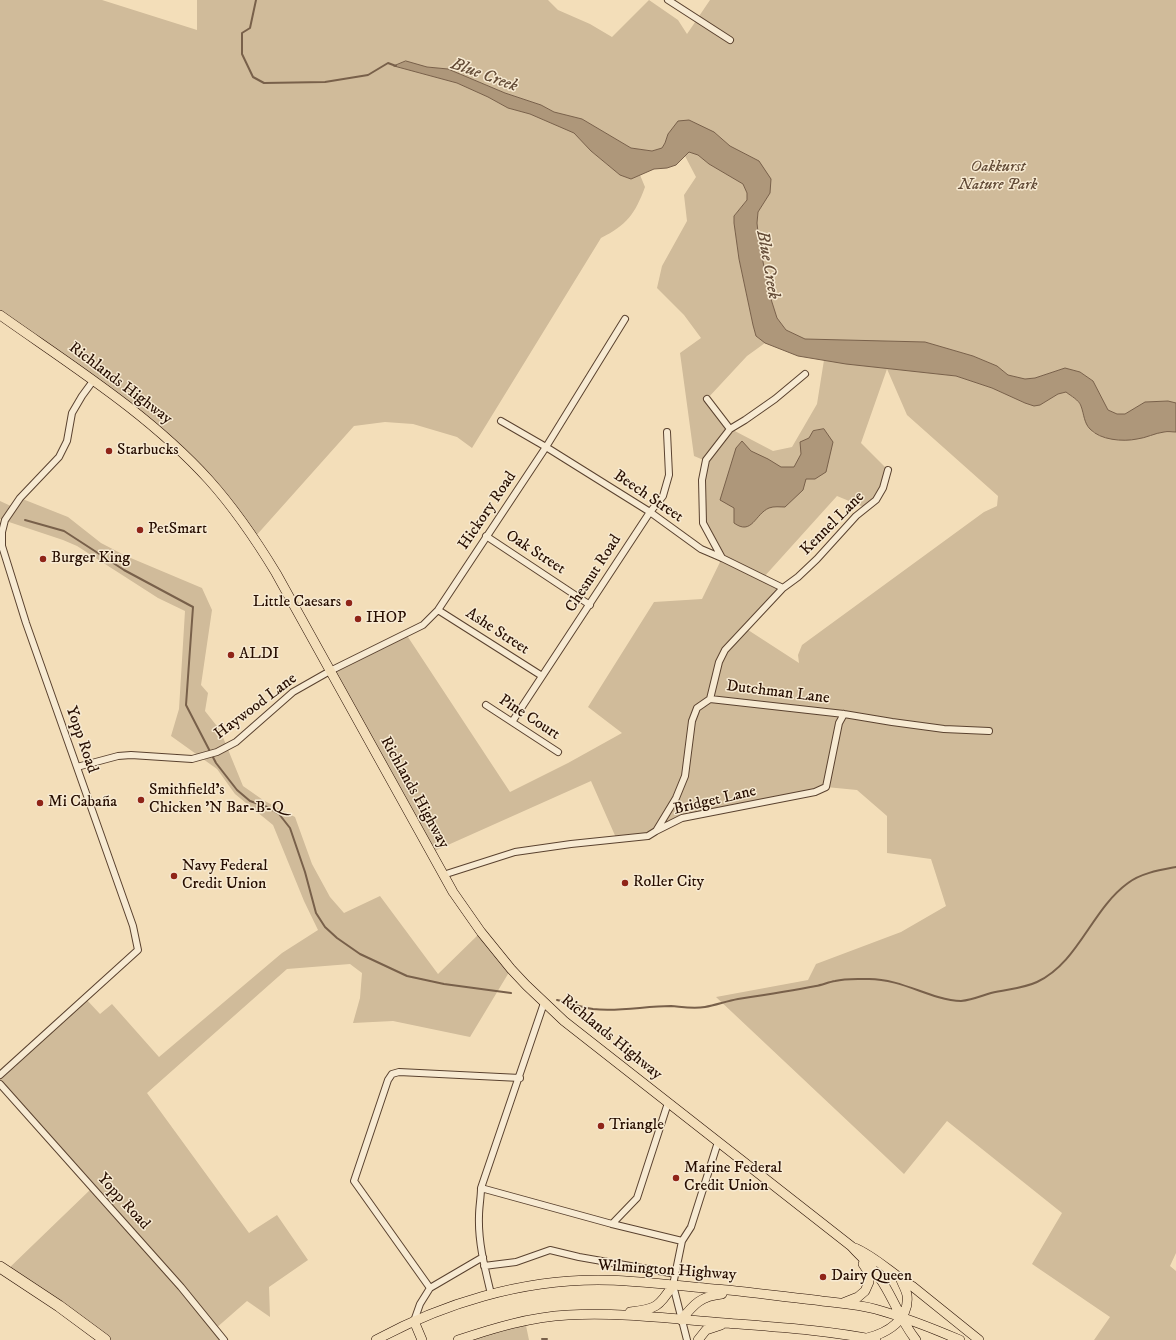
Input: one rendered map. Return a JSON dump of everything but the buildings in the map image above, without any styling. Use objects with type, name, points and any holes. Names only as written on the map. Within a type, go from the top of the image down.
[{"type":"highway","points":[[0,1266],[59,1306],[105,1340]]},
{"type":"main road","name":"Richlands Highway","points":[[0,315],[144,418],[208,479],[227,502],[245,525],[276,573],[443,875],[466,912],[521,980],[544,1003],[586,1040],[850,1246],[883,1282],[902,1317],[906,1328],[916,1340]]},
{"type":"main road","name":"Richlands Highway","points":[[850,1246],[866,1253],[901,1280],[912,1286],[979,1340]]},
{"type":"main road","points":[[841,1304],[858,1297],[865,1291],[869,1282],[869,1273],[850,1246]]},
{"type":"main road","name":"Wilmington Highway","points":[[376,1340],[414,1321],[444,1309],[491,1294],[528,1286],[598,1280],[636,1281],[673,1286],[744,1292],[874,1309],[902,1317],[960,1340]]},
{"type":"main road","points":[[866,1338],[880,1335],[892,1328],[902,1317],[907,1307],[907,1294],[901,1280]]},
{"type":"main road","points":[[609,1315],[647,1310],[662,1303],[673,1286]]},
{"type":"main road","points":[[681,1320],[699,1300],[710,1295],[744,1292]]},
{"type":"main road","points":[[458,1340],[507,1325],[567,1315],[609,1315],[724,1323],[784,1328],[876,1340]]},
{"type":"main road","points":[[414,1321],[422,1340]]},
{"type":"main road","points":[[698,1340],[706,1330],[724,1323]]},
{"type":"street","points":[[668,0],[730,40]]},
{"type":"street","name":"Hickory Road","points":[[330,671],[424,625],[438,610],[546,447],[625,319]]},
{"type":"street","points":[[722,558],[703,523],[702,480],[706,460],[730,428],[746,420],[775,399],[805,374]]},
{"type":"street","name":"Yopp Road","points":[[0,1075],[138,950],[133,926],[7,565],[2,546],[2,532],[5,520],[20,498],[59,457],[67,441],[72,413],[93,381]]},
{"type":"street","points":[[707,399],[730,428]]},
{"type":"street","name":"Beech Street","points":[[501,421],[546,447],[650,512],[701,549],[782,588]]},
{"type":"street","name":"Chesnut Road","points":[[512,722],[650,512],[663,496],[669,475],[667,432]]},
{"type":"street","name":"Kennel Lane","points":[[710,699],[719,662],[724,650],[782,588],[798,577],[817,559],[856,516],[876,500],[883,488],[888,470]]},
{"type":"street","name":"Oak Street","points":[[486,536],[590,605]]},
{"type":"street","name":"Ashe Street","points":[[438,610],[542,676]]},
{"type":"street","name":"Haywood Lane","points":[[77,767],[118,756],[131,755],[192,759],[216,752],[236,742],[293,692],[330,671]]},
{"type":"street","name":"Dutchman Lane","points":[[656,831],[676,798],[685,776],[692,721],[697,708],[710,699],[844,714],[944,729],[989,730]]},
{"type":"street","name":"Pine Court","points":[[486,705],[558,752]]},
{"type":"street","name":"Bridget Lane","points":[[443,875],[515,852],[571,844],[648,836],[682,818],[815,792],[826,787],[839,723],[844,714]]},
{"type":"street","points":[[491,1294],[484,1266],[479,1216],[481,1188],[520,1078],[544,1003]]},
{"type":"street","points":[[430,1288],[354,1182],[388,1080],[392,1074],[399,1072],[520,1078]]},
{"type":"street","name":"Yopp Road","points":[[0,1084],[181,1287],[224,1340]]},
{"type":"street","points":[[612,1224],[638,1198],[668,1103]]},
{"type":"street","points":[[687,1340],[673,1286],[682,1241],[691,1227],[718,1142]]},
{"type":"street","points":[[481,1188],[612,1224],[682,1241]]},
{"type":"street","points":[[484,1266],[516,1262],[550,1250],[579,1257],[676,1274]]},
{"type":"street","points":[[414,1321],[420,1304],[430,1288],[483,1257]]},
{"type":"green space","name":"Oakkurst Nature Park","points":[[0,0],[102,0],[197,30],[197,0],[548,0],[558,10],[590,24],[612,37],[649,0],[678,20],[687,34],[710,0],[1176,0],[1176,403],[1168,401],[1145,402],[1125,414],[1117,414],[1108,410],[1093,381],[1080,372],[1065,368],[1035,378],[1025,379],[1008,375],[997,366],[973,356],[925,342],[805,339],[786,330],[777,318],[770,296],[759,242],[757,223],[758,212],[770,192],[759,161],[730,146],[714,132],[668,134],[662,148],[652,151],[631,148],[582,119],[554,112],[541,105],[505,93],[448,69],[395,66],[457,83],[508,108],[530,114],[575,133],[591,151],[620,175],[631,179],[640,175],[645,187],[638,205],[629,218],[601,238],[472,448],[457,437],[413,424],[385,422],[354,426],[254,538],[245,525],[164,436],[0,315]]},
{"type":"green space","points":[[689,152],[698,155],[709,164],[743,184],[747,193],[747,200],[734,216],[734,223],[739,259],[753,325],[756,336],[765,343],[747,356],[707,399],[731,429],[773,451],[792,447],[817,404],[824,360],[956,376],[992,388],[1025,403],[1040,405],[1058,394],[1066,392],[1076,399],[1081,406],[1083,414],[1093,433],[1103,437],[1118,440],[1136,439],[1164,431],[1176,432],[1176,1253],[1170,1266],[1176,1271],[1176,1340],[1094,1340],[1110,1317],[1032,1264],[1062,1213],[947,1121],[904,1174],[716,997],[808,980],[816,964],[901,932],[946,906],[931,859],[887,853],[887,816],[857,790],[826,787],[682,818],[648,836],[617,840],[591,781],[430,853],[330,671],[406,634],[510,792],[568,763],[622,733],[588,707],[654,602],[702,599],[722,558],[703,523],[706,461],[694,456],[680,353],[701,338],[684,315],[657,288],[662,266],[687,221],[684,195],[696,177],[685,156]],"holes":[[[887,369],[907,415],[998,496],[997,506],[984,512],[802,645],[798,655],[799,663],[745,628],[783,588],[763,578],[837,496],[866,508],[883,488],[888,470],[861,443]]]},
{"type":"green space","points":[[20,498],[68,517],[101,543],[126,556],[202,588],[212,610],[201,685],[208,693],[205,711],[220,730],[243,786],[263,800],[295,817],[312,864],[330,897],[344,913],[380,896],[438,974],[481,932],[511,969],[470,1037],[393,1021],[353,1023],[360,998],[362,973],[350,964],[287,969],[147,1093],[249,1233],[277,1215],[308,1260],[269,1287],[270,1317],[247,1301],[215,1329],[224,1340],[105,1340],[6,1271],[92,1188],[0,1084],[0,1075],[85,998],[100,1014],[112,1004],[159,1057],[282,953],[318,930],[304,901],[273,825],[235,794],[217,769],[171,736],[179,709],[185,611],[158,598],[77,546],[0,519],[0,501],[13,507]]},
{"type":"green space","points":[[525,1321],[529,1340],[458,1340]]},
{"type":"shaded area","points":[[406,61],[427,67],[448,69],[505,93],[541,105],[554,112],[582,119],[631,148],[652,151],[662,148],[668,134],[678,121],[689,120],[714,132],[730,146],[759,161],[771,179],[770,193],[758,212],[757,223],[759,242],[770,296],[777,318],[786,330],[805,339],[925,342],[973,356],[997,366],[1008,375],[1025,379],[1035,378],[1065,368],[1080,372],[1093,381],[1108,410],[1117,414],[1125,414],[1145,402],[1168,401],[1176,403],[1176,432],[1161,433],[1131,440],[1106,438],[1094,433],[1088,427],[1080,404],[1066,392],[1058,394],[1040,405],[1034,406],[992,388],[956,376],[846,364],[798,356],[765,343],[756,336],[753,325],[739,259],[734,223],[734,216],[747,200],[747,193],[743,184],[709,164],[698,155],[689,152],[676,165],[667,168],[654,169],[631,179],[620,175],[591,151],[574,133],[530,114],[508,108],[457,83],[394,66]]},
{"type":"shaded area","points":[[824,429],[833,442],[826,472],[815,479],[806,479],[803,490],[785,507],[769,508],[749,526],[740,526],[734,523],[734,508],[720,500],[736,448],[742,441],[751,451],[781,467],[794,467],[801,454],[800,442],[809,438],[813,431]]},
{"type":"waterway","name":"Blue Creek","points":[[256,0],[250,28],[242,33],[242,54],[253,77],[264,83],[325,82],[368,75],[388,63],[396,66]]},
{"type":"waterway","points":[[25,520],[64,531],[124,570],[193,607],[186,705],[216,763],[237,790],[250,801],[267,807],[279,814],[290,828],[305,872],[316,913],[325,927],[337,938],[360,954],[407,976],[444,984],[511,993]]},
{"type":"waterway","points":[[557,1000],[588,1008],[603,1010],[671,1006],[701,1008],[738,999],[848,979],[878,979],[904,985],[952,1000],[969,1000],[991,993],[1020,988],[1037,982],[1064,962],[1104,907],[1115,894],[1128,883],[1145,874],[1176,867]]},
{"type":"waterway","points":[[542,1339],[547,1339]]},
{"type":"place","name":"Starbucks","points":[[109,451]]},
{"type":"place","name":"PetSmart","points":[[140,530]]},
{"type":"place","name":"Burger King","points":[[43,559]]},
{"type":"place","name":"Little Caesars","points":[[349,603]]},
{"type":"place","name":"IHOP","points":[[358,619]]},
{"type":"place","name":"ALDI","points":[[231,655]]},
{"type":"place","name":"Smithfield's Chicken 'N Bar-B-Q","points":[[141,800]]},
{"type":"place","name":"Mi Cabaña","points":[[40,803]]},
{"type":"place","name":"Navy Federal Credit Union","points":[[174,876]]},
{"type":"place","name":"Roller City","points":[[625,883]]},
{"type":"place","name":"Triangle","points":[[601,1126]]},
{"type":"place","name":"Marine Federal Credit Union","points":[[676,1178]]},
{"type":"place","name":"Dairy Queen","points":[[823,1277]]}]
